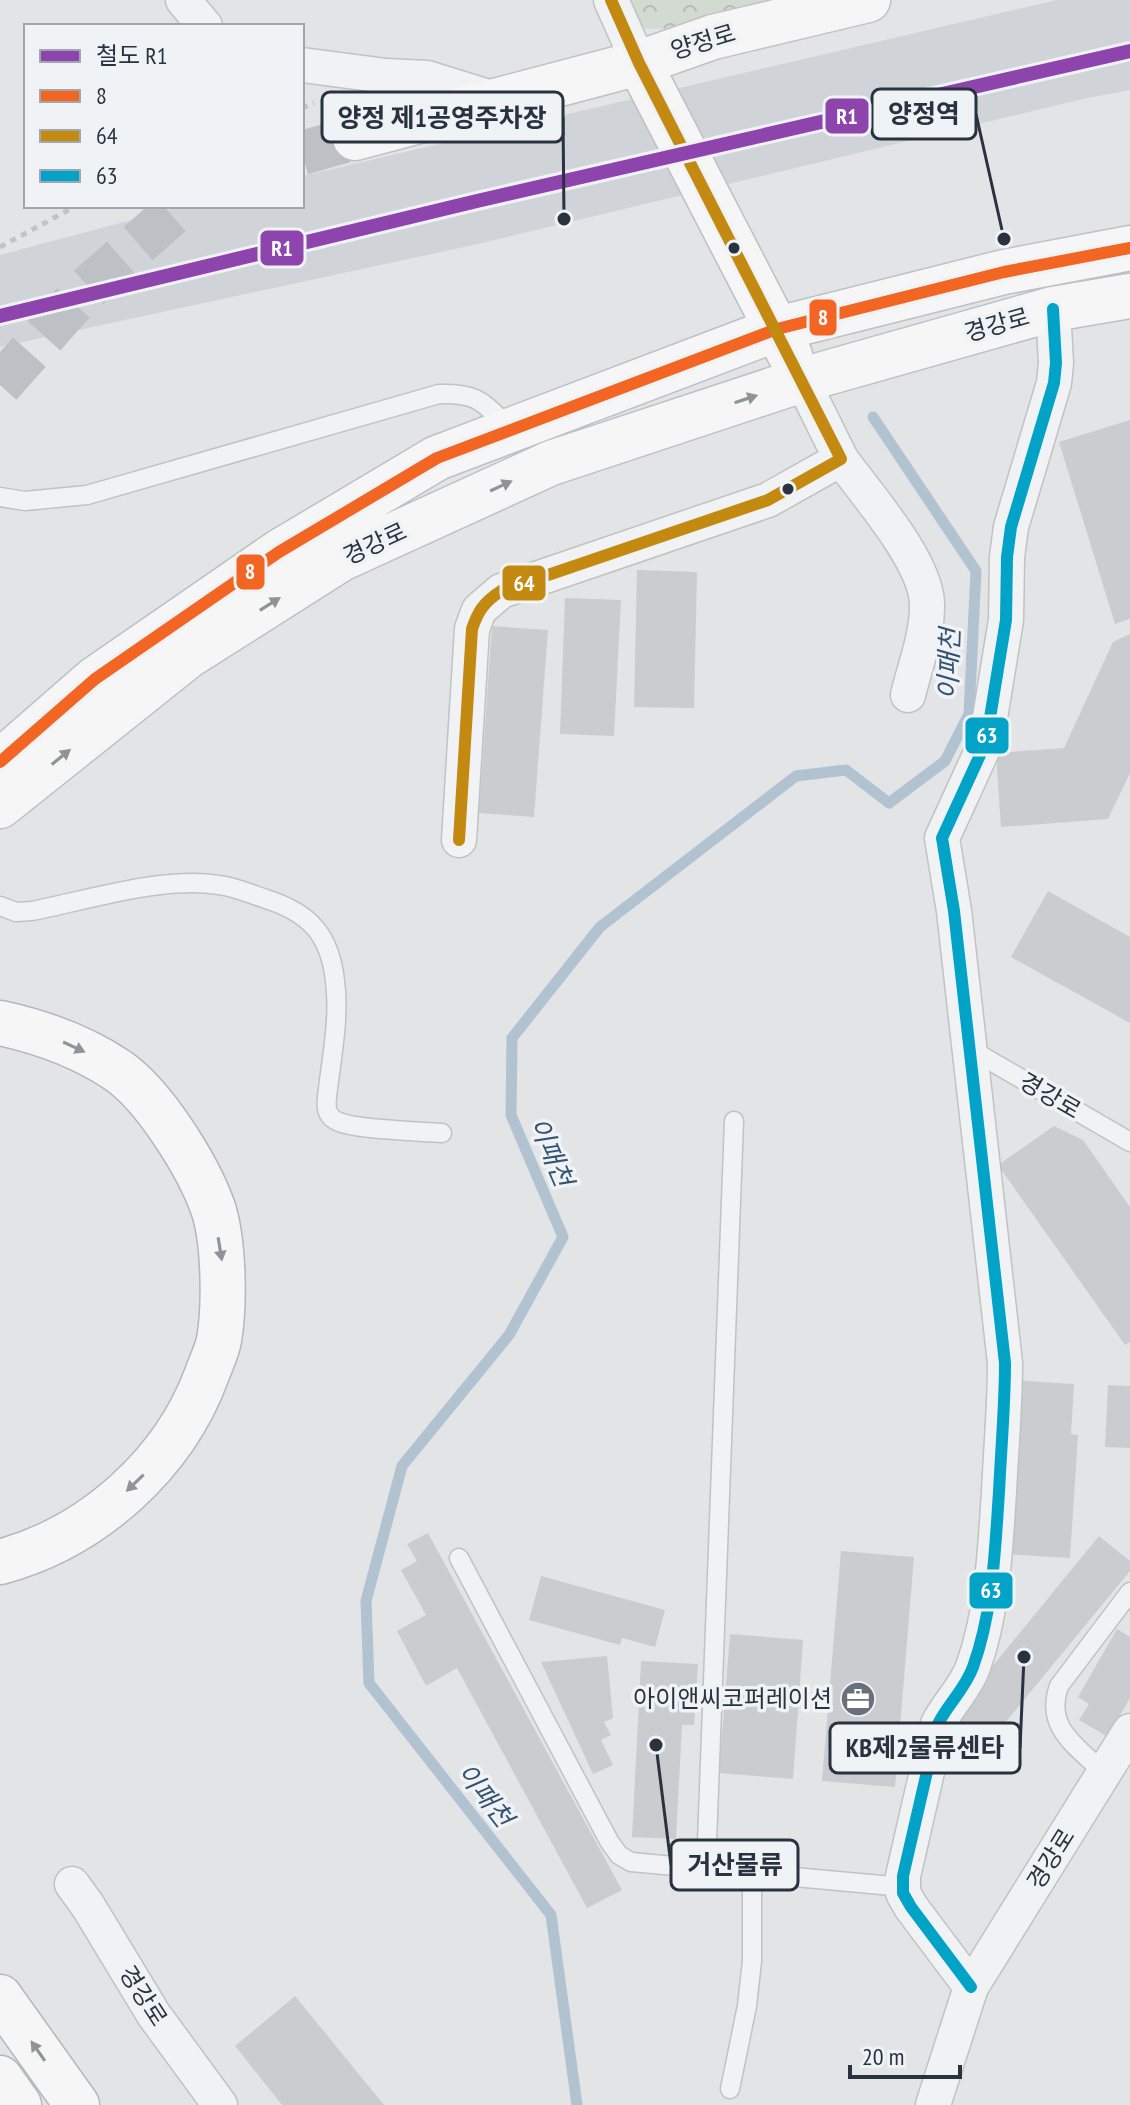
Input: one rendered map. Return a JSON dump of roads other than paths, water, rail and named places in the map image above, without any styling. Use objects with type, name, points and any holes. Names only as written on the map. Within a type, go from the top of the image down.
[{"type":"main road","name":"양정로","points":[[355,138],[639,63],[713,37],[868,0]]},
{"type":"main road","points":[[639,63],[802,380]]},
{"type":"main road","name":"경강로","points":[[0,762],[95,679],[279,552],[437,458],[777,329],[1004,272],[1130,248]]},
{"type":"main road","name":"경강로","points":[[0,806],[188,656],[341,559],[551,463],[802,380],[1053,309],[1130,296]]},
{"type":"main road","points":[[0,1023],[37,1031],[80,1049],[119,1072],[156,1109],[183,1148],[213,1209],[222,1266],[219,1341],[198,1399],[163,1457],[116,1502],[27,1554],[0,1562]]},
{"type":"main road","points":[[0,1997],[77,2105]]},
{"type":"main road","points":[[0,2078],[19,2105]]},
{"type":"street","points":[[183,0],[203,24]]},
{"type":"street","points":[[611,0],[639,63]]},
{"type":"street","points":[[304,65],[427,78],[498,100]]},
{"type":"street","name":"경강로","points":[[903,1887],[938,1724],[972,1669],[986,1614],[995,1554],[1005,1363],[954,911],[942,838],[986,742],[992,715],[1006,620],[1011,527],[1054,383],[1053,309]]},
{"type":"street","points":[[802,380],[841,459],[917,567],[927,601],[926,622],[908,695]]},
{"type":"street","points":[[459,840],[472,629],[479,610],[488,600],[501,591],[768,500],[841,459]]},
{"type":"street","name":"경강로","points":[[933,2105],[971,1987],[1130,1731]]},
{"type":"street","name":"경강로","points":[[72,1884],[154,2015],[220,2105]]},
{"type":"street","points":[[903,1887],[911,1907],[971,1987]]},
{"type":"lane","points":[[0,497],[25,501],[87,495],[439,394],[468,394],[479,399],[512,430]]},
{"type":"lane","points":[[0,906],[16,912],[32,911],[166,884],[195,882],[222,885],[290,907],[310,920],[322,936],[335,981],[336,1015],[326,1109],[330,1116],[345,1124],[442,1133]]},
{"type":"lane","name":"경강로","points":[[970,1049],[1130,1142]]},
{"type":"lane","points":[[706,1869],[734,1121]]},
{"type":"lane","points":[[459,1558],[619,1855],[631,1862],[903,1887]]},
{"type":"lane","points":[[1104,1773],[1061,1730],[1055,1718],[1054,1699],[1059,1686],[1130,1592]]},
{"type":"lane","points":[[730,2089],[747,2006],[752,1961],[752,1873]]},
{"type":"waterway","name":"이패천","points":[[577,2105],[551,1915],[369,1683],[366,1601],[402,1466],[509,1335],[563,1237],[511,1115],[512,1038],[600,927],[796,776],[846,770],[889,803],[945,761],[969,714],[976,571],[873,417]]},
{"type":"tunnel","points":[[304,152],[355,138]]},
{"type":"tunnel","points":[[0,385],[83,292],[179,208]]},
{"type":"railway","points":[[140,283],[477,201],[1130,51]]},
{"type":"rail line","name":"R1","points":[[0,316],[477,201],[1130,51]]},
{"type":"place","name":"양정 제1공영주차장","points":[[564,219]]},
{"type":"place","name":"양정역","points":[[1004,239]]},
{"type":"place","name":"KB제2물류센타","points":[[1024,1657]]},
{"type":"place","name":"아이앤씨코퍼레이션","points":[[858,1699]]},
{"type":"place","name":"거산물류","points":[[656,1745]]}]
